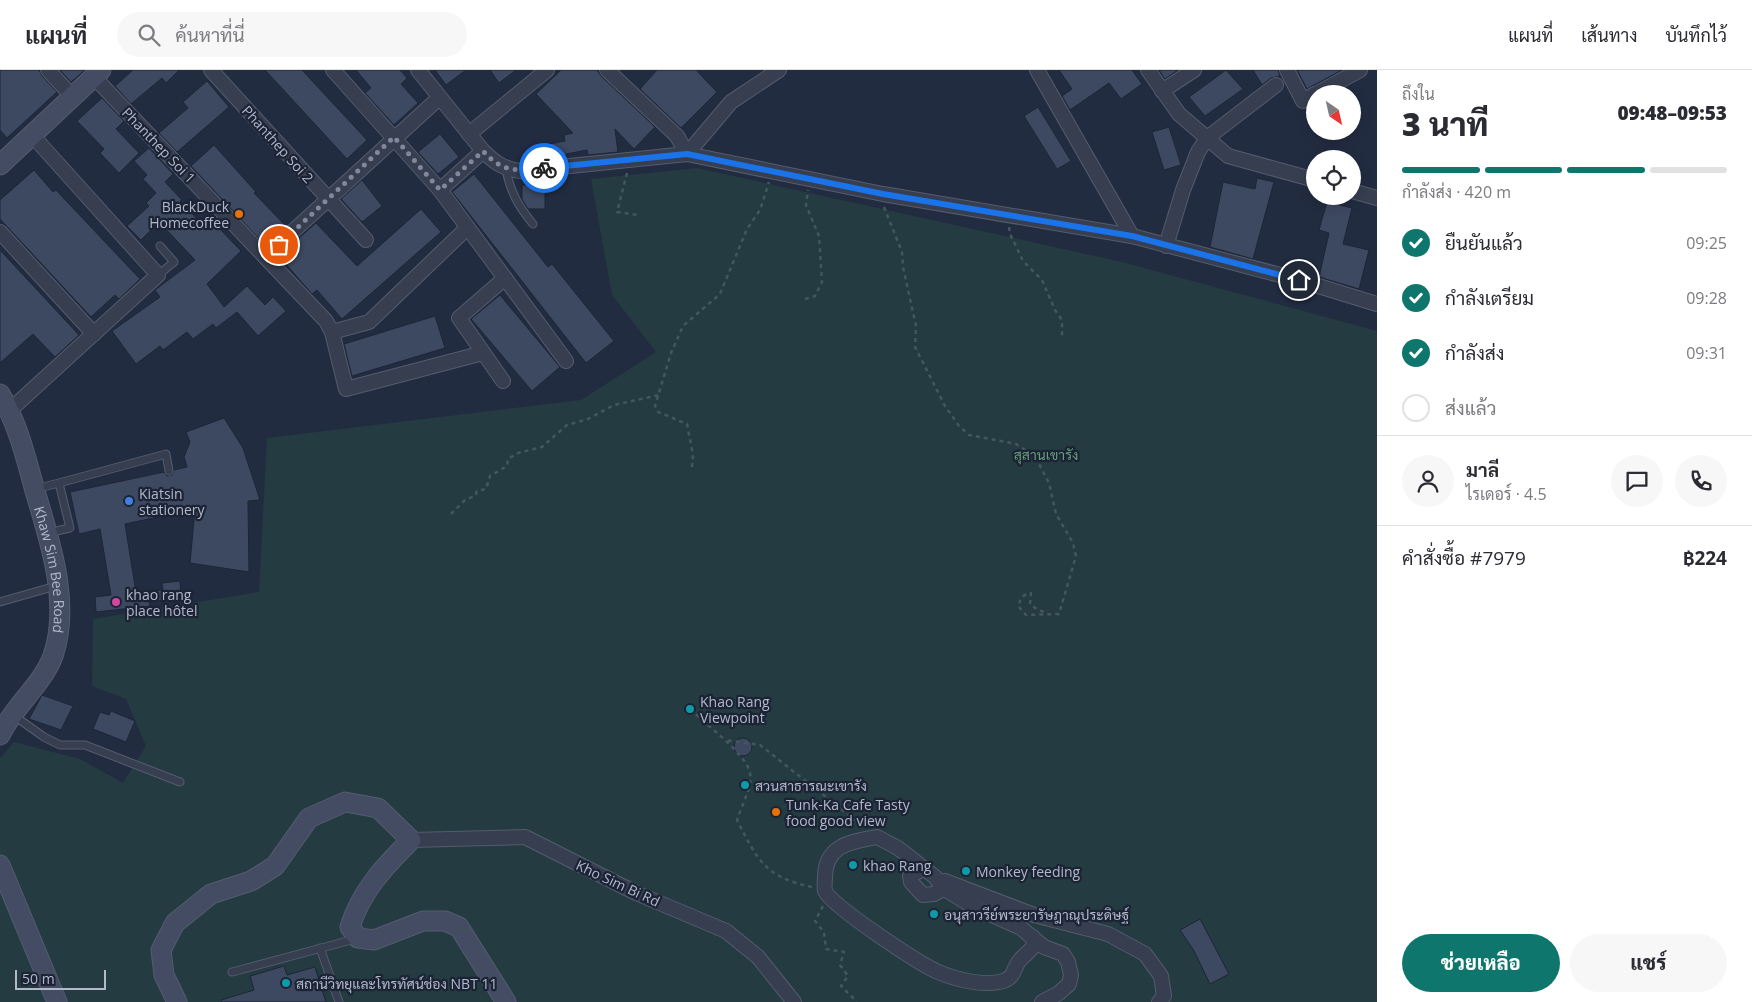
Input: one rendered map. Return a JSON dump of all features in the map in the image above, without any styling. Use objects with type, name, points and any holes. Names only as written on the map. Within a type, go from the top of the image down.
[{"type":"street","points":[[48,70],[72,96]]},
{"type":"street","name":"Phanthep Soi 2","points":[[211,70],[366,240]]},
{"type":"street","points":[[333,70],[440,190],[566,361]]},
{"type":"street","points":[[418,70],[483,151],[492,160],[506,169],[521,170],[687,154],[883,194],[1132,236],[1299,280],[1377,304]]},
{"type":"street","points":[[469,134],[547,70]]},
{"type":"street","points":[[607,70],[677,136],[687,154]]},
{"type":"street","points":[[687,154],[731,102],[779,70]]},
{"type":"street","points":[[1037,70],[1132,236]]},
{"type":"street","points":[[1148,70],[1180,114],[1228,156],[1306,178]]},
{"type":"street","points":[[1162,91],[1194,70]]},
{"type":"street","points":[[1287,70],[1303,100],[1306,99]]},
{"type":"street","points":[[1332,85],[1360,70]]},
{"type":"street","points":[[0,165],[97,73]]},
{"type":"street","name":"Phanthep Soi 1","points":[[97,73],[307,300],[326,321],[332,332]]},
{"type":"street","points":[[1166,246],[1183,190],[1198,152],[1207,138],[1276,85]]},
{"type":"street","points":[[266,256],[394,137],[439,98]]},
{"type":"street","points":[[9,411],[158,275],[32,135]]},
{"type":"street","points":[[440,190],[483,151]]},
{"type":"street","points":[[1361,194],[1377,198]]},
{"type":"street","points":[[468,228],[369,322],[332,332],[346,389],[483,353]]},
{"type":"street","points":[[0,232],[94,334]]},
{"type":"street","points":[[503,381],[458,318],[505,278]]},
{"type":"street","name":"Khaw Sim Bee Road","points":[[0,394],[18,433],[48,533],[57,586],[59,626],[52,657],[45,671],[4,726]]},
{"type":"street","points":[[177,1002],[164,975],[161,950],[176,923],[211,894],[251,881],[275,866],[309,818],[345,802],[378,808],[411,840],[379,872],[356,909],[350,927],[358,938],[374,940],[423,921],[445,922],[459,927],[506,1002]]},
{"type":"street","name":"Kho Sim Bi Rd","points":[[411,840],[525,837],[636,893],[726,931],[758,957],[794,1002]]},
{"type":"street","points":[[1033,938],[1034,945],[1028,954],[1019,962],[1012,976],[1003,981],[982,983],[936,971],[871,930],[826,894],[826,864],[833,852],[856,842],[877,837],[898,848],[974,907],[1021,928],[1044,947],[1063,954],[1068,962],[1069,984],[1060,993],[1042,1002]]},
{"type":"street","points":[[0,865],[57,1002]]},
{"type":"street","points":[[938,879],[1034,915],[1108,934],[1145,954],[1161,976],[1164,996],[1159,1002]]},
{"type":"street","points":[[1028,954],[1044,947]]},
{"type":"lane","points":[[506,169],[509,184],[517,204],[533,224]]},
{"type":"lane","points":[[158,275],[174,262],[160,246]]},
{"type":"lane","points":[[34,489],[166,454],[169,471]]},
{"type":"lane","points":[[48,533],[70,528],[59,483]]},
{"type":"lane","points":[[0,602],[57,586]]},
{"type":"lane","points":[[4,726],[44,737],[60,745],[85,745],[180,782]]},
{"type":"lane","points":[[232,972],[358,938]]},
{"type":"lane","points":[[320,948],[340,1002]]},
{"type":"path","points":[[630,160],[617,212],[638,215]]},
{"type":"path","points":[[692,467],[694,455],[687,424],[658,412],[655,406],[683,326],[720,294],[747,229],[760,210],[772,171]]},
{"type":"path","points":[[805,299],[816,296],[822,282],[818,236],[806,205],[810,179]]},
{"type":"path","points":[[883,194],[884,206],[902,252],[903,267],[916,326],[915,347],[940,398],[959,426],[969,435],[1016,444],[1038,462],[1049,483],[1056,514],[1073,543],[1076,556],[1059,614],[1026,614],[1018,606],[1020,598],[1025,594],[1031,593],[1030,604],[1034,608],[1046,613]]},
{"type":"path","points":[[1009,215],[1010,234],[1023,261],[1042,280],[1054,310],[1062,320],[1062,338]]},
{"type":"path","points":[[451,514],[465,500],[475,496],[477,491],[486,489],[490,476],[507,466],[508,459],[542,446],[567,425],[588,419],[614,405],[659,395]]},
{"type":"path","points":[[690,709],[746,761],[752,779],[737,820],[753,850],[767,868],[788,882],[826,894],[815,921],[824,932],[826,949],[844,952],[840,965],[848,976],[841,986],[857,1002]]},
{"type":"path","points":[[725,740],[760,745],[877,837]]},
{"type":"green space","name":"สุสานเขารัง","points":[[697,168],[1122,262],[1377,331],[1377,1002],[0,1002],[0,758],[14,742],[80,759],[123,783],[146,746],[126,699],[92,686],[93,619],[259,592],[267,438],[581,400],[656,352],[612,295],[591,179]]},
{"type":"building","points":[[0,70],[39,70],[57,92],[7,138],[0,130]]},
{"type":"building","points":[[60,70],[85,70],[71,82]]},
{"type":"building","points":[[133,70],[179,70],[166,83],[162,78],[131,104],[115,86]]},
{"type":"building","points":[[265,70],[302,70],[367,140],[347,159]]},
{"type":"building","points":[[356,70],[400,70],[407,78],[401,84],[418,103],[394,125],[365,93],[371,88]]},
{"type":"building","points":[[435,70],[466,70],[446,85]]},
{"type":"building","points":[[490,70],[516,70],[499,83]]},
{"type":"building","points":[[561,70],[597,70],[655,127],[634,149],[615,129],[618,152],[588,155],[587,150],[546,158],[544,145],[565,141],[564,135],[573,133],[536,94]]},
{"type":"building","points":[[657,70],[696,70],[717,92],[681,128],[640,89]]},
{"type":"building","points":[[1059,70],[1132,70],[1142,84],[1121,99],[1109,83],[1070,110],[1062,96],[1072,89]]},
{"type":"building","points":[[1159,70],[1178,70],[1165,79]]},
{"type":"building","points":[[1226,70],[1243,89],[1205,116],[1189,97]]},
{"type":"building","points":[[1253,70],[1278,70],[1280,76],[1271,78],[1262,85]]},
{"type":"building","points":[[1297,70],[1342,70],[1314,85],[1306,85],[1306,87]]},
{"type":"building","points":[[207,81],[229,107],[177,152],[159,133],[188,108],[183,102]]},
{"type":"building","points":[[102,98],[124,121],[116,129],[139,153],[119,173],[100,153],[104,149],[77,121]]},
{"type":"building","points":[[1038,107],[1071,161],[1057,169],[1024,116]]},
{"type":"building","points":[[1169,127],[1181,165],[1164,170],[1152,132]]},
{"type":"building","points":[[440,134],[459,157],[438,174],[418,152]]},
{"type":"building","points":[[214,145],[256,192],[254,193],[286,226],[265,245],[191,166]]},
{"type":"building","points":[[149,148],[173,174],[165,182],[182,200],[180,201],[204,226],[214,216],[221,224],[218,227],[241,251],[207,284],[224,307],[247,286],[265,305],[273,297],[286,311],[258,336],[237,312],[216,328],[213,324],[193,339],[187,332],[163,350],[160,346],[136,364],[112,331],[160,297],[155,290],[195,260],[159,222],[141,240],[127,226],[149,206],[146,203],[156,193],[143,179],[147,175],[134,161]]},
{"type":"building","points":[[34,170],[53,192],[56,190],[140,279],[119,299],[115,295],[91,317],[0,219],[0,200]]},
{"type":"building","points":[[474,174],[548,267],[552,264],[614,341],[586,363],[452,192]]},
{"type":"building","points":[[1257,178],[1274,182],[1253,259],[1210,247],[1223,182],[1255,189]]},
{"type":"building","points":[[362,180],[382,206],[362,222],[341,199]]},
{"type":"building","points":[[522,185],[545,185],[545,209],[528,209],[522,199]]},
{"type":"building","points":[[1326,205],[1340,205],[1352,208],[1343,244],[1369,250],[1359,289],[1319,277],[1329,233],[1319,230]]},
{"type":"building","points":[[421,209],[441,232],[342,319],[317,290],[312,294],[279,256],[316,223],[357,266]]},
{"type":"building","points":[[0,250],[79,335],[55,357],[33,334],[0,363]]},
{"type":"building","points":[[500,295],[560,367],[532,391],[471,319]]},
{"type":"building","points":[[435,316],[445,348],[352,376],[344,344]]},
{"type":"building","points":[[224,418],[243,448],[260,500],[248,501],[249,572],[190,563],[195,509],[125,524],[136,592],[163,590],[162,583],[180,581],[181,598],[149,602],[150,606],[96,612],[95,597],[111,595],[100,529],[79,534],[70,492],[164,472],[167,476],[172,475],[174,470],[187,467],[184,457],[190,442],[186,432]]},
{"type":"building","points":[[42,695],[73,706],[61,730],[29,719]]},
{"type":"building","points":[[111,711],[135,721],[126,742],[93,729],[100,712],[109,715]]},
{"type":"building","points":[[743,738],[749,741],[752,747],[749,753],[743,756],[737,753],[734,747],[737,741]]},
{"type":"building","points":[[1200,919],[1229,974],[1210,984],[1194,951],[1180,930]]},
{"type":"building","name":"สถานีวิทยุและโทรทัศน์ช่อง NBT 11","points":[[284,966],[287,975],[315,967],[326,1002],[222,1002],[221,1000],[254,990],[250,976]]},
{"type":"way so far","points":[[279,245],[394,137],[440,190],[483,151],[492,160],[506,169],[544,168]]},
{"type":"place","name":"BlackDuck Homecoffee","points":[[239,214]]},
{"type":"place","name":"Kiatsin stationery","points":[[129,501]]},
{"type":"place","name":"khao rang place hôtel","points":[[116,602]]},
{"type":"place","name":"Khao Rang Viewpoint","points":[[690,709]]},
{"type":"place","name":"สวนสาธารณะเขารัง","points":[[745,785]]},
{"type":"place","name":"Tunk-Ka Cafe Tasty food good view","points":[[776,812]]},
{"type":"place","name":"khao Rang","points":[[853,865]]},
{"type":"place","name":"Monkey feeding","points":[[966,871]]},
{"type":"place","name":"อนุสาวรีย์พระยารัษฎาณุประดิษฐ์","points":[[934,914]]},
{"type":"place","name":"สถานีวิทยุและโทรทัศน์ช่อง NBT 11","points":[[286,983]]},
{"type":"route","points":[[544,168],[687,154],[883,194],[1132,236],[1299,280]]}]
